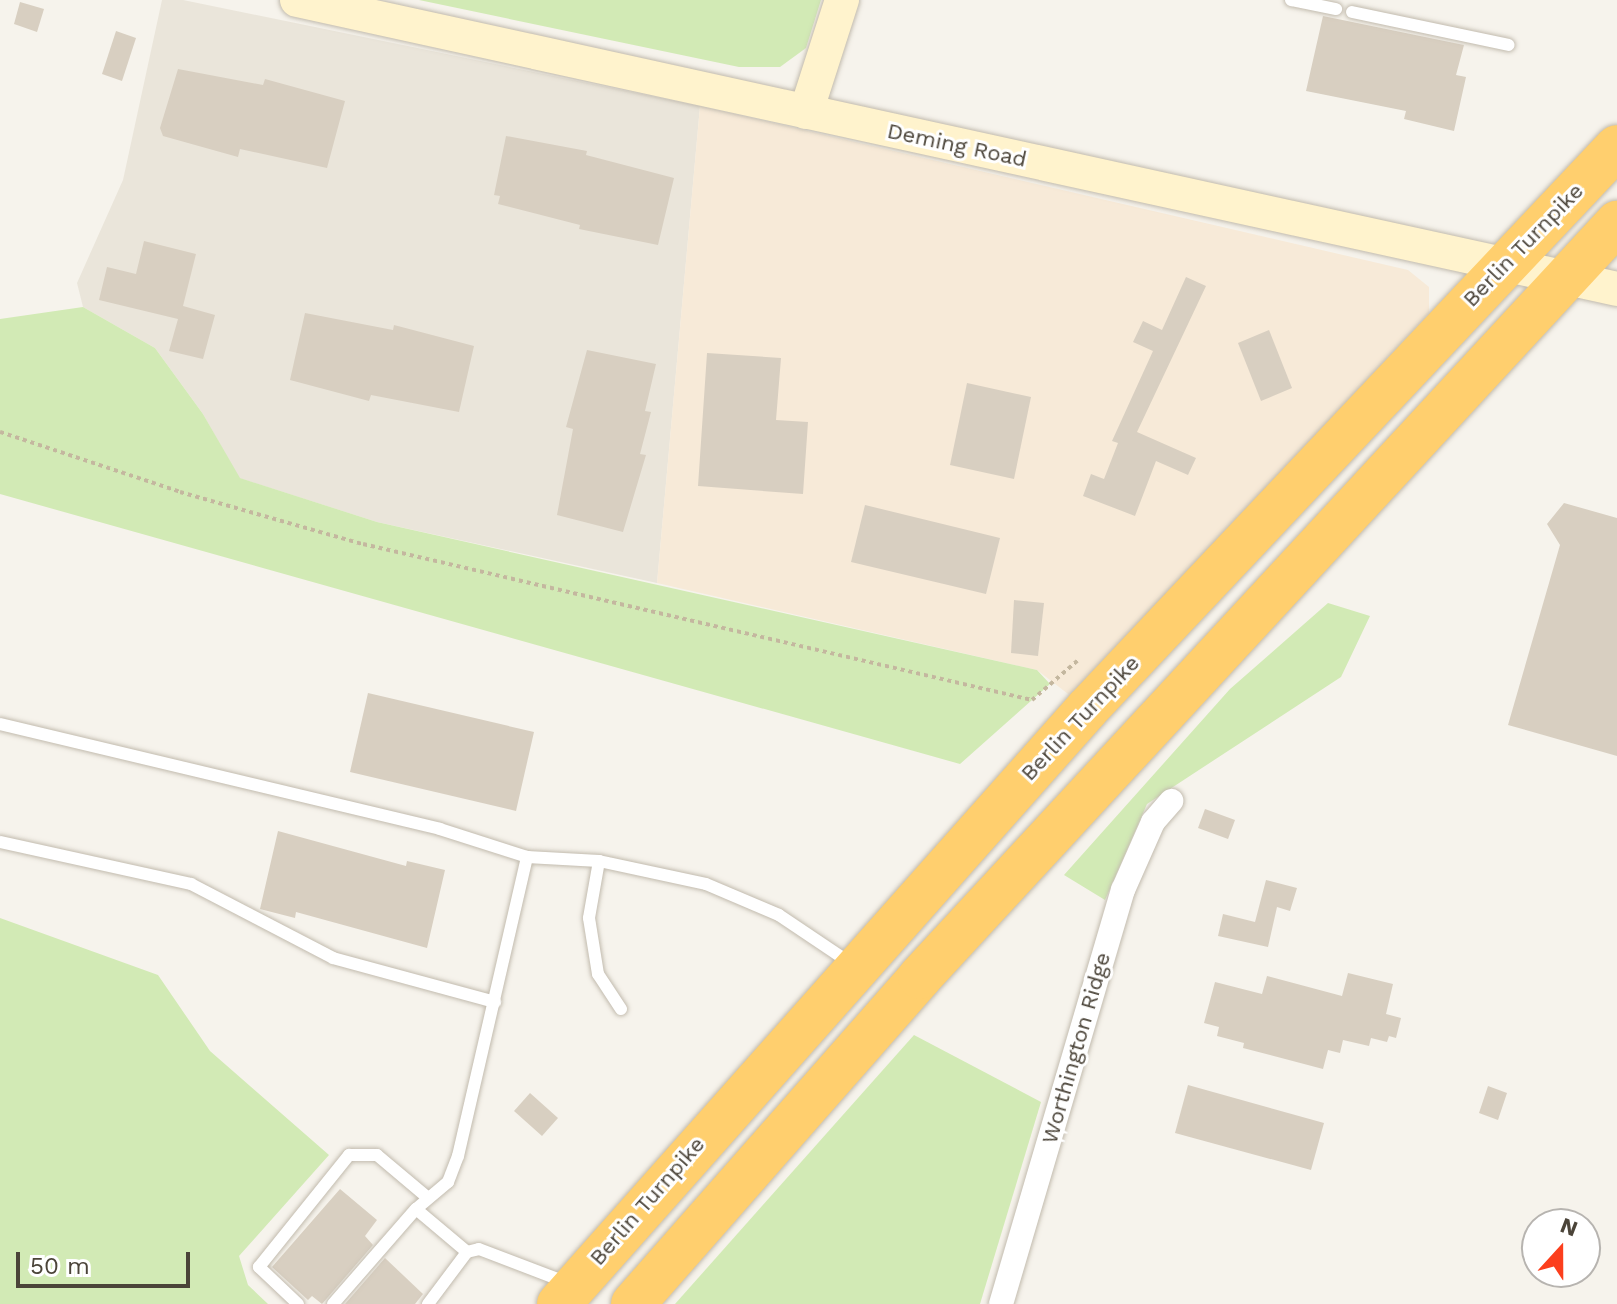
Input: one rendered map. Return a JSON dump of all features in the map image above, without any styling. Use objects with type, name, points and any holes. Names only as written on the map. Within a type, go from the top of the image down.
[{"type":"highway","name":"Berlin Turnpike","points":[[567,1295],[855,966],[1502,266],[1617,147]]},
{"type":"highway","points":[[633,1304],[920,977],[1617,223]]},
{"type":"street","name":"Deming Road","points":[[297,0],[1617,289]]},
{"type":"street","points":[[806,112],[842,0]]},
{"type":"street","name":"Worthington Ridge","points":[[1002,1300],[1123,890],[1145,836],[1171,801]]},
{"type":"lane","points":[[1291,0],[1336,9]]},
{"type":"lane","points":[[1352,12],[1509,45]]},
{"type":"lane","points":[[0,724],[440,829],[527,857],[599,861],[706,884],[779,915],[855,966]]},
{"type":"lane","points":[[0,842],[191,884],[333,958],[495,1002]]},
{"type":"lane","points":[[333,1304],[427,1197],[448,1182],[458,1156],[527,857]]},
{"type":"lane","points":[[599,861],[589,918],[598,974],[621,1009]]},
{"type":"lane","points":[[298,1304],[259,1267],[349,1155],[377,1155],[427,1197]]},
{"type":"lane","points":[[416,1209],[467,1252]]},
{"type":"lane","points":[[428,1304],[467,1252],[479,1249],[567,1295]]},
{"type":"path","points":[[0,432],[158,485],[376,547],[1032,700],[1077,661]]},
{"type":"shaded area","points":[[162,0],[183,0],[700,106],[657,583],[377,522],[239,478],[203,414],[155,348],[83,307],[77,283],[123,180]]},
{"type":"shaded area","points":[[700,106],[1408,270],[1429,287],[1429,313],[1072,697],[1037,670],[657,583]]},
{"type":"green space","points":[[419,0],[821,0],[806,48],[780,67],[739,67]]},
{"type":"green space","points":[[83,307],[155,348],[203,414],[240,478],[377,522],[1037,670],[1050,684],[960,764],[0,494],[0,319]]},
{"type":"green space","points":[[1328,603],[1370,616],[1341,677],[1147,804],[1105,900],[1064,875],[1230,689]]},
{"type":"green space","points":[[0,918],[158,975],[210,1051],[329,1155],[239,1256],[248,1285],[268,1304],[0,1304]]},
{"type":"green space","points":[[914,1035],[1041,1102],[980,1304],[675,1304]]},
{"type":"building","points":[[20,2],[44,9],[37,32],[14,24]]},
{"type":"building","points":[[1323,16],[1464,45],[1456,75],[1466,77],[1454,131],[1404,119],[1406,111],[1306,91]]},
{"type":"building","points":[[116,31],[136,38],[122,81],[102,74]]},
{"type":"building","points":[[178,69],[263,85],[265,79],[345,101],[327,168],[240,149],[238,157],[163,136],[160,128]]},
{"type":"building","points":[[506,136],[587,151],[586,155],[674,178],[658,245],[579,229],[580,225],[498,204],[500,196],[494,195]]},
{"type":"building","points":[[144,241],[196,254],[183,306],[215,315],[203,359],[169,351],[178,319],[99,300],[107,267],[136,274]]},
{"type":"building","points":[[1186,277],[1206,286],[1137,432],[1196,458],[1188,475],[1156,461],[1135,516],[1083,496],[1091,474],[1104,479],[1118,443],[1112,441],[1153,351],[1133,342],[1143,321],[1162,330]]},
{"type":"building","points":[[305,313],[393,330],[394,325],[474,346],[459,412],[371,395],[369,401],[290,380]]},
{"type":"building","points":[[1269,330],[1292,388],[1261,401],[1238,343]]},
{"type":"building","points":[[587,350],[656,364],[645,411],[651,412],[640,454],[646,455],[623,532],[557,515],[573,429],[566,427]]},
{"type":"building","points":[[707,353],[781,358],[776,420],[808,422],[803,494],[698,486]]},
{"type":"building","points":[[967,383],[1031,397],[1014,479],[950,465]]},
{"type":"building","points":[[1564,503],[1617,518],[1617,756],[1508,725],[1560,545],[1547,524]]},
{"type":"building","points":[[865,505],[1000,538],[986,594],[851,562]]},
{"type":"building","points":[[1014,600],[1044,603],[1038,656],[1011,653]]},
{"type":"building","points":[[368,693],[534,732],[516,811],[350,772]]},
{"type":"building","points":[[1205,809],[1235,820],[1228,839],[1198,828]]},
{"type":"building","points":[[278,831],[406,866],[407,861],[445,870],[427,948],[296,912],[295,918],[260,909]]},
{"type":"building","points":[[1266,880],[1297,888],[1290,911],[1277,907],[1268,947],[1218,936],[1223,914],[1255,922]]},
{"type":"building","points":[[1348,973],[1393,984],[1386,1014],[1401,1018],[1396,1038],[1389,1036],[1387,1042],[1371,1038],[1369,1046],[1343,1040],[1340,1053],[1328,1050],[1323,1069],[1243,1048],[1244,1043],[1217,1036],[1219,1027],[1204,1023],[1215,982],[1262,994],[1267,976],[1342,996]]},
{"type":"building","points":[[1188,1085],[1324,1123],[1311,1170],[1175,1133]]},
{"type":"building","points":[[1488,1086],[1507,1093],[1498,1120],[1479,1113]]},
{"type":"building","points":[[530,1093],[558,1118],[542,1136],[514,1111]]},
{"type":"building","points":[[340,1189],[377,1220],[365,1236],[373,1245],[322,1304],[312,1296],[308,1300],[272,1267]]},
{"type":"building","points":[[385,1258],[423,1294],[415,1304],[345,1304]]}]
